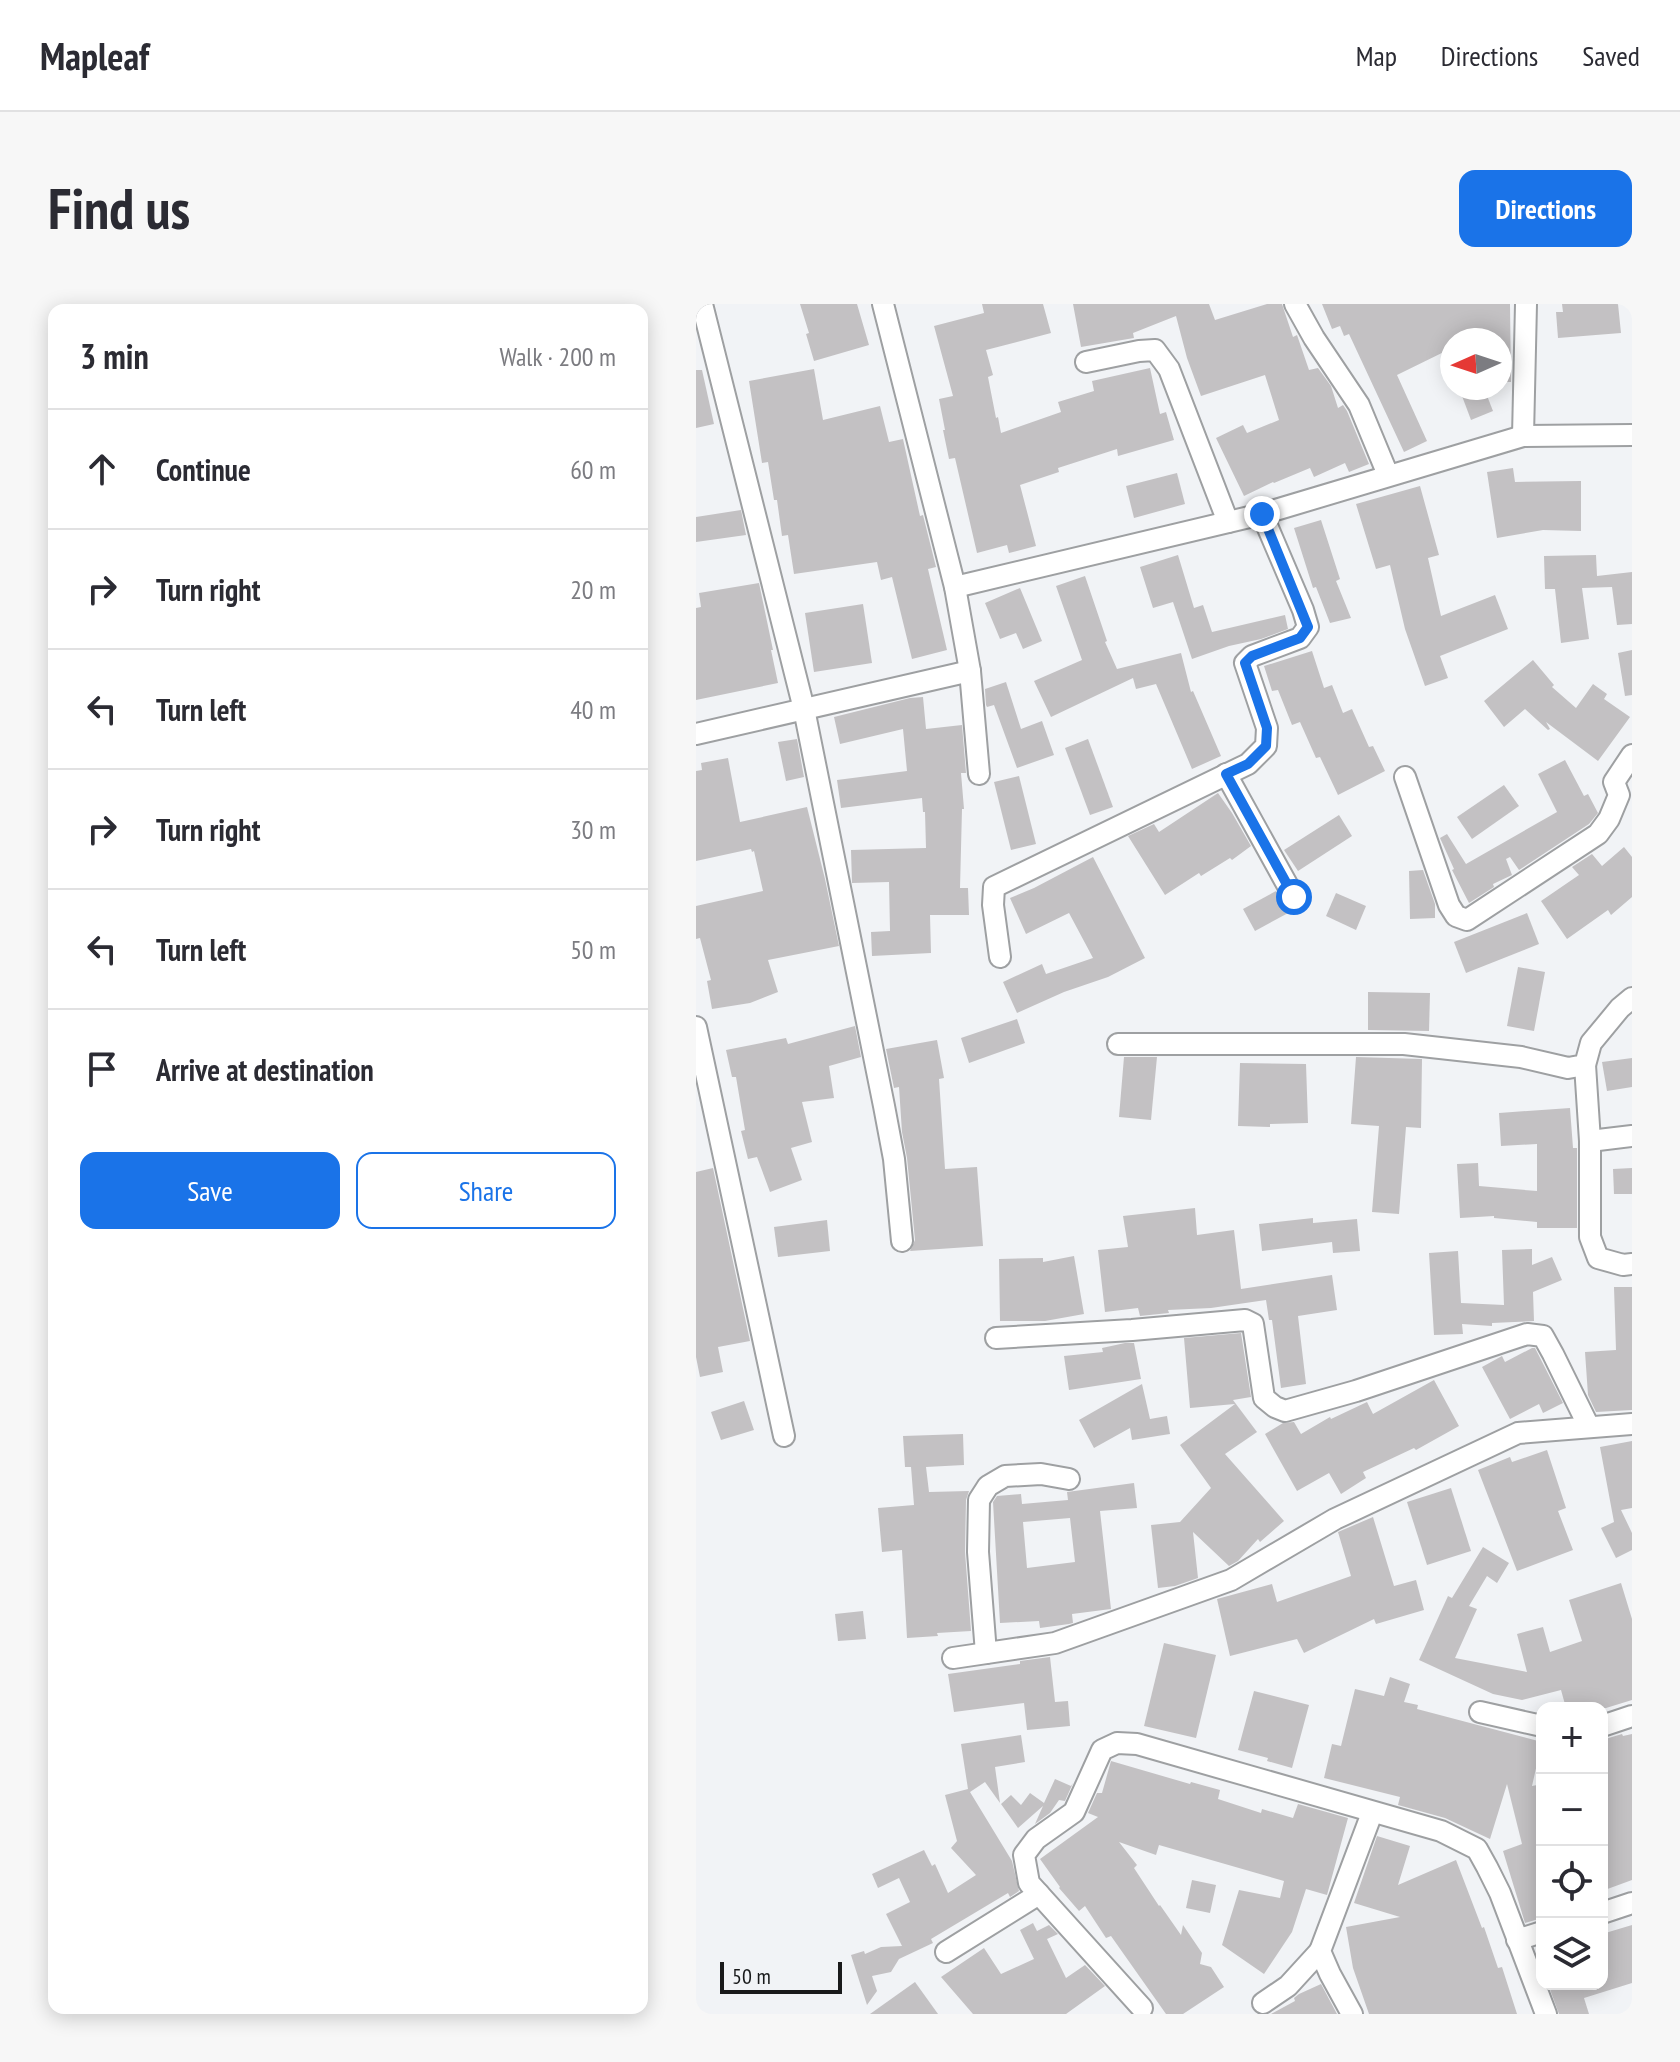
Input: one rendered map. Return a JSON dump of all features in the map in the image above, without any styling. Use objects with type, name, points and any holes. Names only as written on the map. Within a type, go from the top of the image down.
[{"type":"street","points":[[702,304],[804,709],[894,1159],[902,1241]]},
{"type":"street","points":[[883,304],[955,587],[970,671],[979,774]]},
{"type":"street","points":[[1295,304],[1359,405],[1388,475]]},
{"type":"street","points":[[1523,436],[1526,304]]},
{"type":"street","points":[[1086,362],[1155,350],[1169,369],[1228,522]]},
{"type":"street","points":[[955,587],[1262,514],[1523,436],[1632,435]]},
{"type":"street","points":[[1000,957],[993,905],[994,887],[1248,764],[1266,746],[1267,728],[1245,663],[1252,656],[1300,638],[1308,627],[1262,514]]},
{"type":"street","points":[[696,734],[970,671]]},
{"type":"street","points":[[1405,777],[1449,905],[1456,916],[1467,920],[1598,834],[1626,798],[1614,782],[1632,755]]},
{"type":"street","points":[[1226,774],[1294,897]]},
{"type":"street","points":[[1632,998],[1591,1043],[1585,1065],[1590,1141],[1590,1237],[1598,1258],[1623,1265],[1632,1264]]},
{"type":"street","points":[[696,1027],[784,1436]]},
{"type":"street","points":[[1118,1044],[1404,1044],[1521,1057],[1568,1068],[1585,1065]]},
{"type":"street","points":[[1590,1141],[1632,1136]]},
{"type":"street","points":[[996,1338],[1245,1320],[1253,1324],[1264,1398],[1285,1411],[1356,1391],[1527,1334],[1543,1336],[1589,1427]]},
{"type":"street","points":[[953,1658],[1055,1643],[1231,1580],[1335,1519],[1518,1433],[1632,1424]]},
{"type":"street","points":[[986,1653],[978,1552],[979,1500],[988,1486],[1005,1476],[1041,1474],[1069,1479]]},
{"type":"street","points":[[1480,1712],[1536,1725]]},
{"type":"street","points":[[1608,1724],[1632,1716]]},
{"type":"street","points":[[1142,2008],[1029,1883],[1024,1855],[1036,1839],[1074,1812],[1102,1750],[1117,1743],[1137,1744],[1441,1831],[1477,1849],[1500,1893],[1546,2014]]},
{"type":"street","points":[[1263,2003],[1288,1986],[1320,1951],[1372,1813]]},
{"type":"street","points":[[946,1952],[1039,1894]]},
{"type":"street","points":[[1608,1911],[1632,1903]]},
{"type":"street","points":[[1517,1940],[1536,1934]]},
{"type":"street","points":[[1320,1951],[1352,2014]]},
{"type":"building","points":[[800,304],[857,304],[869,345],[814,361]]},
{"type":"building","points":[[982,304],[1043,304],[1051,333],[986,350],[993,375],[988,377],[1001,433],[1061,412],[1058,402],[1094,391],[1092,381],[1150,368],[1160,414],[1166,412],[1174,440],[1118,456],[1117,449],[1058,468],[1059,472],[1020,485],[1036,546],[1009,553],[1007,545],[977,553],[955,458],[949,459],[939,399],[953,396],[934,326],[984,313]]},
{"type":"building","points":[[1073,304],[1209,304],[1215,320],[1267,304],[1282,304],[1309,370],[1318,368],[1331,386],[1338,408],[1343,405],[1347,411],[1369,464],[1349,472],[1345,463],[1314,477],[1310,468],[1244,496],[1216,438],[1243,425],[1247,433],[1279,420],[1265,375],[1201,396],[1176,316],[1133,333],[1134,338],[1081,347]]},
{"type":"building","points":[[1322,304],[1510,304],[1510,328],[1440,328],[1440,354],[1397,375],[1427,441],[1404,452],[1349,334],[1344,336],[1340,326],[1332,329]]},
{"type":"building","points":[[1562,304],[1618,304],[1621,333],[1558,338],[1556,312],[1563,312]]},
{"type":"building","points":[[814,369],[823,420],[880,406],[889,442],[903,439],[920,516],[923,515],[936,567],[928,569],[947,650],[912,659],[892,577],[881,580],[877,562],[794,574],[788,535],[782,536],[768,462],[762,463],[749,381]]},
{"type":"building","points":[[696,370],[702,370],[714,424],[696,428]]},
{"type":"building","points":[[1464,400],[1489,400],[1493,411],[1471,420]]},
{"type":"building","points":[[1513,468],[1515,482],[1581,481],[1581,531],[1543,530],[1497,538],[1487,472]]},
{"type":"building","points":[[1177,473],[1185,504],[1134,518],[1126,486]]},
{"type":"building","points":[[1420,486],[1439,555],[1428,558],[1441,616],[1495,595],[1508,629],[1440,656],[1448,678],[1425,686],[1405,629],[1390,565],[1376,569],[1356,504]]},
{"type":"building","points":[[741,510],[746,535],[696,542],[696,517]]},
{"type":"building","points":[[1321,520],[1340,579],[1336,581],[1351,618],[1330,623],[1316,587],[1313,588],[1294,528]]},
{"type":"building","points":[[1178,555],[1194,608],[1203,605],[1212,632],[1285,615],[1288,629],[1192,659],[1173,602],[1153,608],[1140,567]]},
{"type":"building","points":[[1596,555],[1597,576],[1632,572],[1632,624],[1617,625],[1612,587],[1582,588],[1589,639],[1561,643],[1555,589],[1545,589],[1544,556]]},
{"type":"building","points":[[1085,576],[1105,642],[1117,669],[1181,653],[1191,692],[1221,756],[1192,769],[1156,684],[1136,689],[1133,678],[1051,717],[1034,681],[1082,660],[1056,586]]},
{"type":"building","points":[[759,583],[778,683],[696,700],[696,608],[701,607],[699,593]]},
{"type":"building","points":[[1020,588],[1042,641],[1023,649],[1016,633],[1000,639],[985,603]]},
{"type":"building","points":[[863,604],[872,663],[814,672],[805,613]]},
{"type":"building","points":[[1632,650],[1632,695],[1625,696],[1618,653]]},
{"type":"building","points":[[1312,651],[1324,688],[1332,685],[1343,713],[1352,709],[1369,747],[1373,746],[1385,771],[1338,795],[1320,757],[1316,758],[1300,722],[1292,725],[1278,690],[1272,691],[1264,666]]},
{"type":"building","points":[[1533,660],[1554,685],[1552,687],[1576,708],[1593,684],[1607,694],[1604,699],[1630,717],[1598,761],[1546,722],[1548,730],[1525,709],[1504,727],[1484,701]]},
{"type":"building","points":[[1006,682],[1021,729],[1042,721],[1054,755],[1017,768],[994,705],[986,705],[985,689]]},
{"type":"building","points":[[923,697],[926,729],[962,725],[966,773],[961,773],[964,809],[960,888],[968,888],[969,915],[930,915],[931,953],[872,956],[871,932],[890,931],[889,882],[852,883],[851,850],[926,848],[925,812],[922,798],[841,808],[837,780],[907,771],[903,729],[840,744],[834,717]]},
{"type":"building","points":[[797,739],[804,777],[786,781],[778,742]]},
{"type":"building","points":[[1088,739],[1113,807],[1090,815],[1065,748]]},
{"type":"building","points":[[728,758],[740,822],[807,807],[839,946],[768,960],[778,992],[750,1003],[712,1009],[707,981],[711,980],[700,938],[696,939],[696,906],[763,891],[751,849],[696,861],[696,771],[702,770],[701,763]]},
{"type":"building","points":[[1565,760],[1584,796],[1588,794],[1598,813],[1589,824],[1519,870],[1510,857],[1506,859],[1512,875],[1493,884],[1494,887],[1469,903],[1440,838],[1447,834],[1466,864],[1557,812],[1538,774]]},
{"type":"building","points":[[1019,776],[1036,844],[1011,850],[994,782]]},
{"type":"building","points":[[1504,785],[1519,806],[1472,839],[1457,817]]},
{"type":"building","points":[[1218,793],[1251,846],[1232,860],[1230,858],[1201,876],[1199,873],[1165,895],[1128,836],[1154,824],[1159,832]]},
{"type":"building","points":[[1339,815],[1352,836],[1298,871],[1284,850]]},
{"type":"building","points":[[1624,847],[1632,857],[1632,897],[1611,915],[1608,910],[1567,939],[1541,901],[1579,875],[1572,867],[1592,854],[1602,866]]},
{"type":"building","points":[[1093,857],[1145,958],[1108,977],[1017,1013],[1003,982],[1042,964],[1046,974],[1093,958],[1069,913],[1026,934],[1010,898]]},
{"type":"building","points":[[1423,870],[1435,904],[1435,918],[1410,919],[1409,871]]},
{"type":"building","points":[[1276,891],[1290,912],[1255,931],[1243,909]]},
{"type":"building","points":[[1336,893],[1366,906],[1356,930],[1326,916]]},
{"type":"building","points":[[1527,913],[1539,944],[1466,973],[1454,942]]},
{"type":"building","points":[[1518,967],[1545,972],[1534,1031],[1507,1026]]},
{"type":"building","points":[[1368,992],[1430,993],[1429,1031],[1368,1030]]},
{"type":"building","points":[[1017,1019],[1025,1043],[969,1063],[961,1038]]},
{"type":"building","points":[[855,1026],[861,1057],[829,1066],[834,1098],[802,1102],[812,1142],[791,1148],[802,1180],[770,1192],[757,1157],[748,1159],[741,1131],[745,1130],[736,1077],[732,1077],[726,1050],[786,1038],[788,1044]]},
{"type":"building","points":[[937,1040],[944,1078],[939,1079],[945,1169],[977,1167],[983,1246],[910,1251],[915,1240],[899,1087],[894,1088],[886,1049]]},
{"type":"building","points":[[1124,1057],[1157,1057],[1151,1120],[1119,1117]]},
{"type":"building","points":[[1356,1057],[1422,1059],[1421,1128],[1406,1127],[1399,1214],[1372,1212],[1379,1126],[1351,1124]]},
{"type":"building","points":[[1632,1058],[1632,1087],[1607,1091],[1602,1062]]},
{"type":"building","points":[[1240,1063],[1306,1064],[1308,1123],[1238,1126]]},
{"type":"building","points":[[1570,1108],[1573,1148],[1577,1148],[1577,1228],[1537,1228],[1537,1222],[1494,1216],[1460,1218],[1457,1164],[1478,1163],[1479,1186],[1537,1191],[1537,1144],[1501,1146],[1499,1113]]},
{"type":"building","points":[[713,1168],[750,1341],[718,1347],[723,1372],[700,1377],[696,1357],[696,1172]]},
{"type":"building","points":[[1632,1168],[1632,1194],[1614,1194],[1613,1169]]},
{"type":"building","points":[[1195,1208],[1197,1235],[1234,1230],[1241,1289],[1332,1275],[1337,1310],[1298,1316],[1306,1384],[1281,1388],[1272,1320],[1269,1320],[1266,1300],[1168,1310],[1169,1313],[1140,1316],[1138,1308],[1105,1312],[1098,1250],[1128,1247],[1123,1216]]},
{"type":"building","points":[[1313,1218],[1313,1223],[1357,1219],[1360,1251],[1333,1253],[1332,1242],[1262,1251],[1259,1224]]},
{"type":"building","points":[[827,1220],[830,1251],[778,1257],[774,1227]]},
{"type":"building","points":[[1532,1249],[1532,1265],[1552,1257],[1562,1280],[1533,1292],[1534,1321],[1492,1323],[1492,1326],[1462,1324],[1463,1334],[1434,1335],[1429,1253],[1458,1251],[1461,1303],[1504,1305],[1502,1250]]},
{"type":"building","points":[[1074,1256],[1084,1314],[1045,1321],[1000,1321],[999,1259],[1043,1258],[1043,1262]]},
{"type":"building","points":[[1614,1287],[1632,1287],[1632,1410],[1596,1412],[1588,1395],[1585,1352],[1616,1350]]},
{"type":"building","points":[[1241,1333],[1251,1397],[1233,1400],[1257,1432],[1225,1454],[1284,1521],[1260,1542],[1258,1539],[1238,1561],[1229,1566],[1193,1532],[1198,1578],[1158,1588],[1151,1525],[1180,1522],[1211,1488],[1180,1445],[1235,1404],[1190,1408],[1184,1338]]},
{"type":"building","points":[[1134,1343],[1141,1379],[1069,1390],[1064,1356],[1103,1352],[1102,1348]]},
{"type":"building","points":[[1535,1348],[1563,1403],[1543,1413],[1539,1404],[1510,1419],[1482,1367],[1502,1356],[1505,1362]]},
{"type":"building","points":[[1434,1380],[1459,1426],[1416,1450],[1414,1448],[1363,1472],[1366,1478],[1341,1494],[1329,1473],[1297,1491],[1265,1434],[1283,1423],[1294,1422],[1301,1434],[1330,1417],[1367,1402],[1373,1414]]},
{"type":"building","points":[[1142,1384],[1150,1419],[1167,1416],[1170,1434],[1132,1440],[1130,1428],[1094,1448],[1079,1420]]},
{"type":"building","points":[[744,1401],[754,1430],[721,1440],[711,1412]]},
{"type":"building","points":[[963,1434],[964,1465],[926,1467],[929,1492],[969,1491],[966,1500],[965,1552],[971,1631],[907,1638],[902,1550],[882,1552],[878,1508],[914,1505],[911,1467],[905,1467],[903,1436]]},
{"type":"building","points":[[1632,1441],[1632,1508],[1621,1510],[1632,1533],[1632,1550],[1616,1558],[1601,1528],[1614,1522],[1600,1447]]},
{"type":"building","points":[[1547,1450],[1566,1508],[1558,1511],[1573,1550],[1517,1571],[1478,1470],[1510,1457],[1512,1462]]},
{"type":"building","points":[[1134,1483],[1137,1508],[1100,1511],[1111,1609],[1072,1614],[1073,1623],[1040,1628],[1039,1621],[1000,1623],[993,1502],[997,1496],[1021,1494],[1022,1504],[1068,1500],[1067,1492]],"holes":[[[1070,1518],[1075,1562],[1027,1568],[1023,1522]]]},
{"type":"building","points":[[1451,1488],[1471,1551],[1427,1565],[1407,1502]]},
{"type":"building","points":[[1373,1517],[1394,1586],[1416,1580],[1424,1610],[1376,1624],[1374,1619],[1304,1653],[1297,1639],[1230,1656],[1217,1599],[1272,1584],[1277,1602],[1351,1576],[1338,1532]]},
{"type":"building","points":[[1483,1547],[1509,1563],[1497,1583],[1487,1576],[1469,1606],[1477,1609],[1455,1658],[1527,1672],[1517,1634],[1543,1627],[1550,1652],[1582,1641],[1569,1600],[1621,1583],[1632,1619],[1632,1700],[1608,1707],[1608,1702],[1564,1702],[1561,1690],[1522,1700],[1493,1694],[1419,1660],[1448,1596],[1452,1598]]},
{"type":"building","points":[[863,1611],[866,1639],[838,1641],[835,1614]]},
{"type":"building","points":[[1164,1643],[1216,1655],[1196,1738],[1144,1726]]},
{"type":"building","points":[[1050,1657],[1055,1702],[1068,1701],[1070,1726],[1027,1730],[1024,1703],[954,1712],[948,1674]]},
{"type":"building","points":[[1390,1677],[1410,1684],[1404,1702],[1418,1705],[1417,1709],[1536,1740],[1536,1768],[1532,1786],[1536,1785],[1536,1920],[1525,1923],[1503,1851],[1522,1844],[1507,1784],[1490,1839],[1445,1818],[1398,1805],[1400,1797],[1324,1778],[1332,1744],[1341,1746],[1355,1689],[1384,1696]]},
{"type":"building","points":[[1254,1691],[1309,1705],[1292,1768],[1238,1750]]},
{"type":"building","points":[[1632,1734],[1632,1880],[1608,1889],[1608,1774],[1608,1738]]},
{"type":"building","points":[[1021,1735],[1025,1762],[995,1767],[1000,1803],[985,1782],[970,1792],[1012,1861],[1019,1891],[1010,1897],[1008,1893],[931,1939],[933,1943],[899,1959],[891,1972],[872,1976],[877,1991],[867,2005],[851,1955],[864,1951],[865,1954],[881,1947],[902,1946],[886,1914],[910,1902],[899,1878],[878,1888],[872,1874],[924,1850],[932,1866],[935,1864],[948,1893],[976,1875],[951,1848],[957,1841],[945,1795],[968,1789],[961,1744]]},
{"type":"building","points":[[1111,1761],[1220,1790],[1218,1799],[1261,1813],[1262,1809],[1293,1818],[1298,1804],[1348,1818],[1327,1895],[1306,1889],[1292,1932],[1264,1974],[1222,1945],[1239,1890],[1280,1898],[1284,1881],[1159,1845],[1156,1855],[1119,1842],[1137,1865],[1134,1868],[1159,1906],[1181,1935],[1183,1925],[1202,1953],[1200,1964],[1211,1967],[1224,1987],[1183,2014],[1166,2014],[1111,1936],[1106,1938],[1085,1906],[1079,1911],[1040,1859],[1098,1817],[1088,1813],[1097,1793],[1102,1793]]},
{"type":"building","points":[[1055,1779],[1071,1786],[1073,1783],[1065,1801],[1059,1800],[1050,1813],[1035,1824],[1043,1806],[1018,1828],[1001,1804],[1011,1795],[1021,1805],[1030,1793],[1044,1803]]},
{"type":"building","points":[[1377,1836],[1410,1846],[1398,1885],[1456,1860],[1498,1968],[1502,1967],[1517,2014],[1369,2014],[1353,1968],[1346,1927],[1400,1917],[1354,1903]]},
{"type":"building","points":[[1192,1880],[1216,1885],[1210,1913],[1186,1908]]},
{"type":"building","points":[[1033,1923],[1037,1931],[1049,1925],[1058,1934],[1047,1939],[1066,1978],[1085,1965],[1105,1986],[1066,2014],[973,2014],[941,1977],[984,1948],[1001,1974],[1034,1959],[1020,1930]]},
{"type":"building","points":[[1632,1925],[1632,1983],[1584,1998],[1589,2014],[1559,2014],[1550,1990],[1608,1990],[1608,1932]]},
{"type":"building","points":[[915,1982],[938,2014],[870,2014]]},
{"type":"building","points":[[1321,1984],[1337,2014],[1271,2014],[1295,2001],[1299,1994]]},
{"type":"route","points":[[1262,514],[1308,627],[1300,638],[1252,656],[1245,663],[1267,728],[1266,746],[1248,764],[1226,774],[1294,897]]}]
